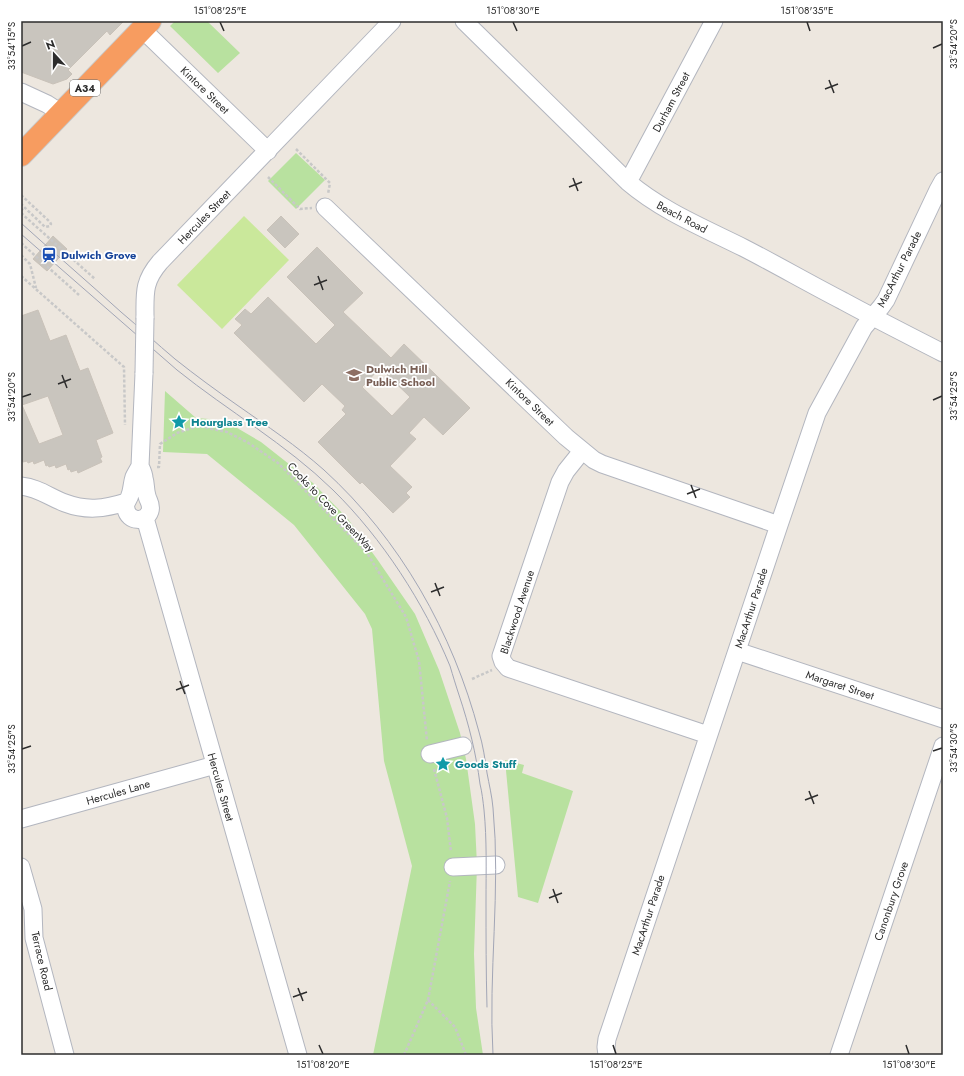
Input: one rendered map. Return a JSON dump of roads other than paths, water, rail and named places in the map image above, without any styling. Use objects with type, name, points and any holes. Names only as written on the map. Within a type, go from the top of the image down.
[{"type":"highway","name":"A34","points":[[21,155],[146,25]]},
{"type":"street","name":"Hercules Street","points":[[147,466],[144,373],[146,318],[145,294],[149,276],[160,262],[392,21]]},
{"type":"street","name":"Beach Road","points":[[464,21],[639,192],[673,213],[744,248],[943,353]]},
{"type":"street","name":"Durham Street","points":[[628,182],[714,21]]},
{"type":"street","name":"Kintore Street","points":[[146,25],[268,151]]},
{"type":"street","points":[[21,92],[47,104],[61,113]]},
{"type":"street","name":"MacArthur Parade","points":[[607,1055],[607,1039],[708,734],[817,413],[864,327],[886,300],[943,181]]},
{"type":"street","name":"Kintore Street","points":[[325,207],[582,451],[594,460],[779,525]]},
{"type":"street","name":"Blackwood Avenue","points":[[582,451],[566,471],[560,482],[503,660],[508,668],[708,734]]},
{"type":"street","points":[[147,466],[144,475],[147,498],[151,505],[151,509],[148,516],[137,520],[130,517],[126,510],[134,477],[147,466]]},
{"type":"street","points":[[21,486],[42,491],[65,503],[95,509],[128,500],[137,494],[147,498]]},
{"type":"street","name":"Hercules Street","points":[[145,518],[298,1055]]},
{"type":"street","name":"Margaret Street","points":[[737,651],[943,719]]},
{"type":"street","points":[[430,754],[463,746]]},
{"type":"street","name":"Canonbury Grove","points":[[839,1055],[943,746]]},
{"type":"street","name":"Hercules Lane","points":[[21,819],[215,765]]},
{"type":"street","points":[[453,867],[496,865]]},
{"type":"street","name":"Terrace Road","points":[[21,867],[34,909],[34,938],[65,1055]]},
{"type":"tram line","points":[[21,223],[175,359],[214,389],[293,444],[324,470],[377,526],[400,557],[420,590],[439,624],[468,695],[482,742],[492,799],[496,870],[492,993],[493,1055]]},
{"type":"tram line","points":[[21,234],[177,370],[315,473],[351,509],[368,529],[385,550],[414,595],[440,642],[450,666],[469,728],[483,800],[486,833],[487,1007]]},
{"type":"place","name":"Dulwich Grove","points":[[49,255]]},
{"type":"place","name":"Dulwich Hill Public School","points":[[354,375]]},
{"type":"place","name":"Hourglass Tree","points":[[179,422]]},
{"type":"place","name":"Goods Stuff","points":[[443,764]]}]
